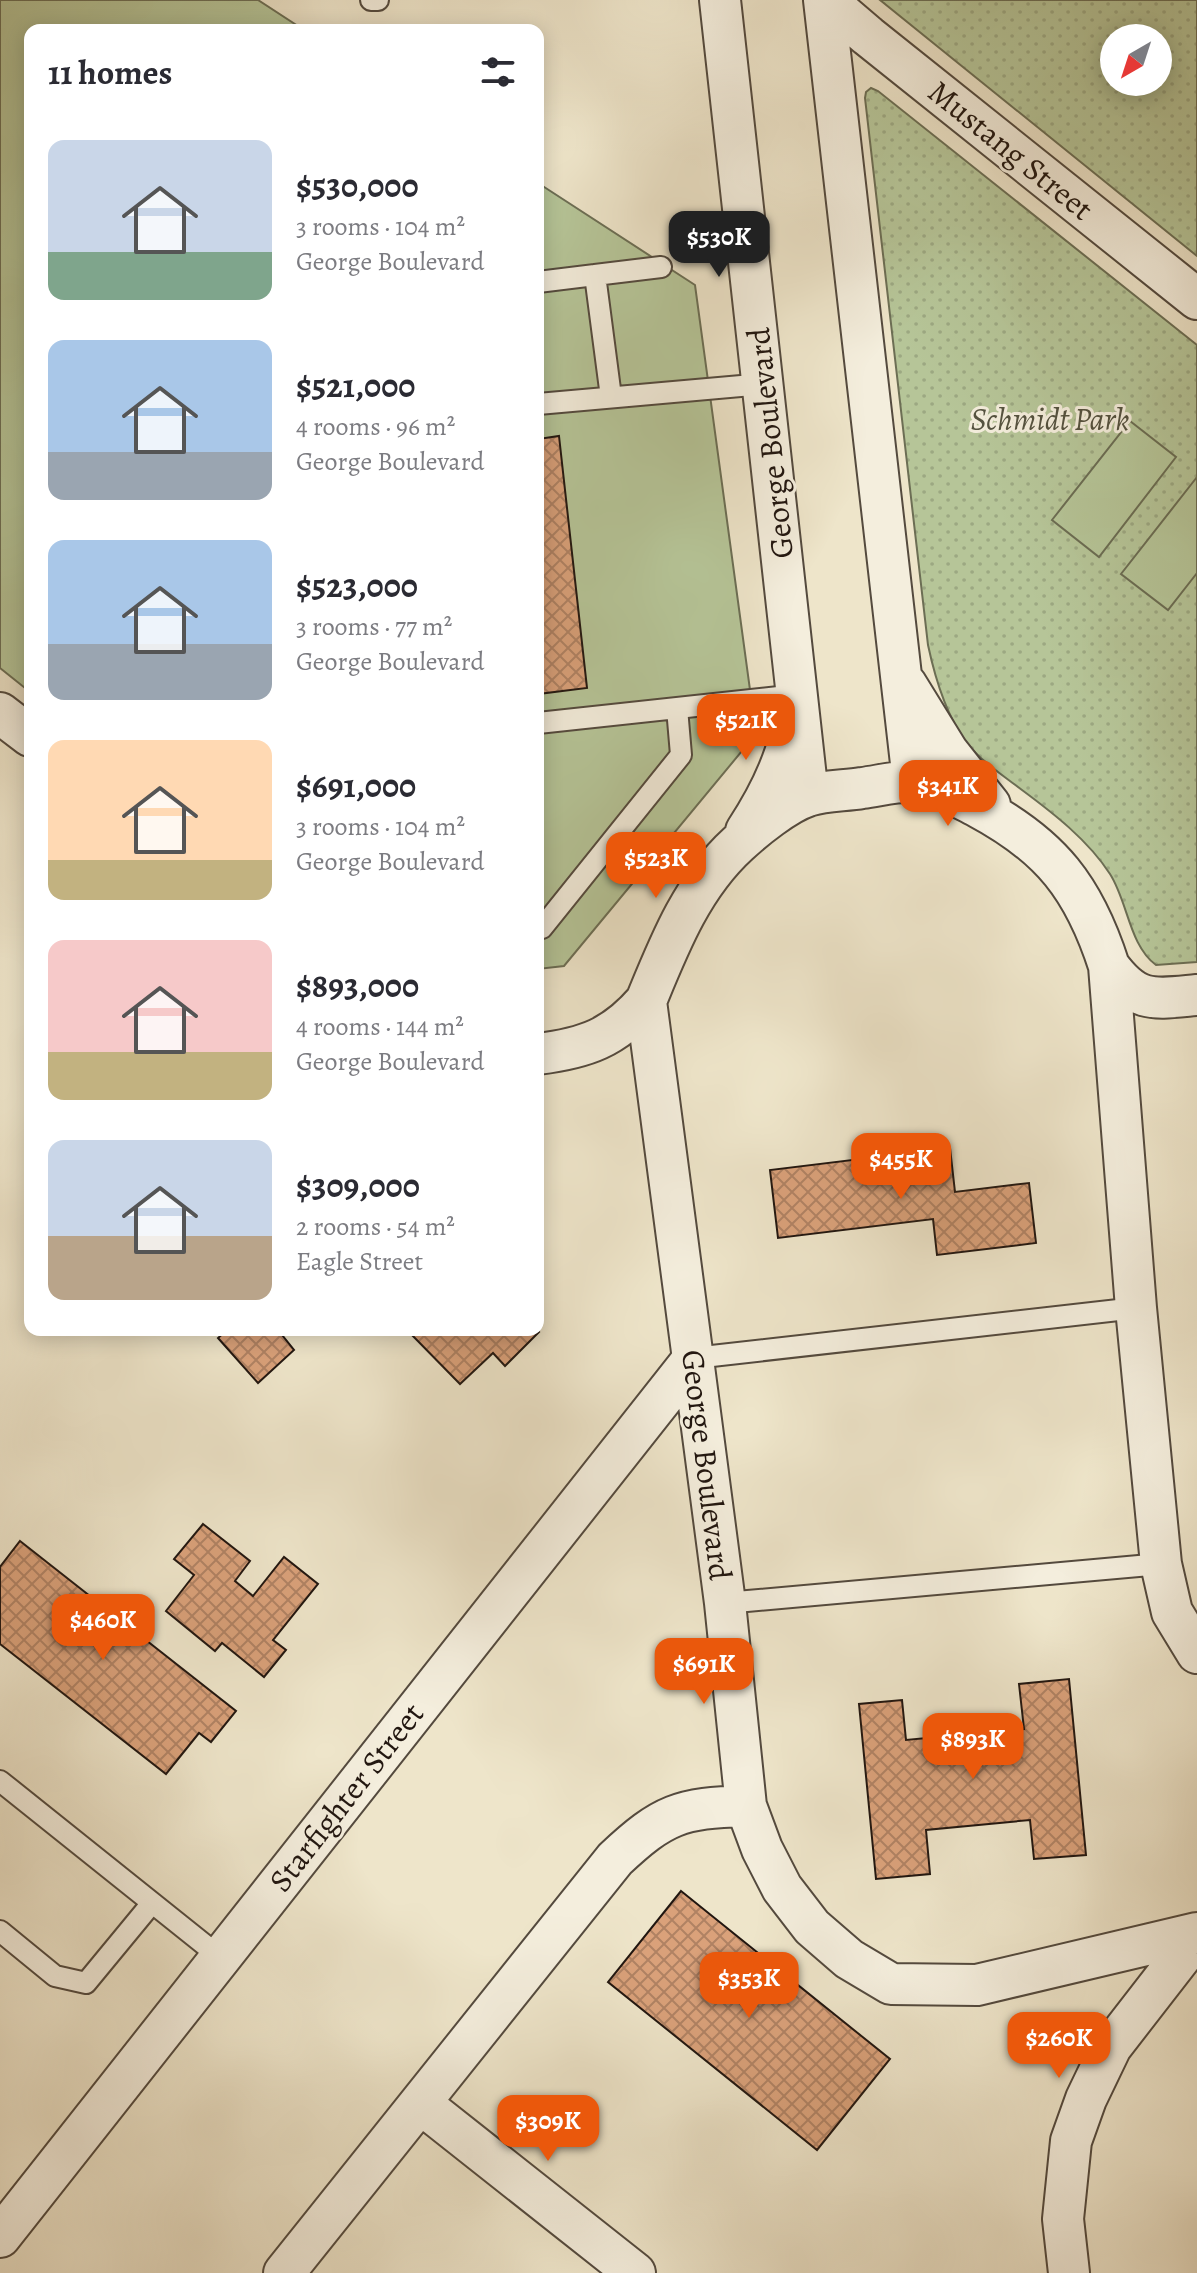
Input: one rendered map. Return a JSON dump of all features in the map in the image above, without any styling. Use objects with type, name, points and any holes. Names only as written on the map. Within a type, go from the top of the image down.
[{"type":"street","name":"George Boulevard","points":[[720,0],[808,796]]},
{"type":"street","name":"George Boulevard","points":[[825,0],[913,781]]},
{"type":"street","name":"Mustang Street","points":[[825,0],[1197,299]]},
{"type":"street","name":"George Boulevard","points":[[901,675],[966,778],[1003,820],[1056,864],[1078,894],[1096,926],[1109,966],[1136,1308],[1161,1564],[1172,1612],[1197,1653]]},
{"type":"street","name":"George Boulevard","points":[[737,845],[756,816],[790,739],[797,695]]},
{"type":"street","points":[[0,713],[24,731]]},
{"type":"street","name":"George Boulevard","points":[[1003,820],[948,791],[913,781],[808,796],[766,822],[737,845],[715,869],[687,909],[646,1001],[725,1603],[746,1806],[762,1849],[782,1888],[812,1927],[849,1959],[891,1984],[977,1985],[1197,1934]]},
{"type":"street","points":[[1109,966],[1128,989],[1143,997],[1156,999],[1197,995]]},
{"type":"street","points":[[544,1053],[565,1051],[602,1038],[626,1023],[646,1001]]},
{"type":"street","name":"Starfighter Street","points":[[0,2237],[694,1358]]},
{"type":"street","points":[[284,2273],[615,1859],[640,1836],[672,1815],[705,1807],[746,1806]]},
{"type":"street","name":"George Boulevard","points":[[1069,2273],[1063,2219],[1071,2141],[1086,2099],[1111,2047],[1197,1934]]},
{"type":"street","points":[[420,2103],[635,2273]]},
{"type":"lane","points":[[371,0],[378,0]]},
{"type":"lane","points":[[544,281],[661,267]]},
{"type":"lane","points":[[595,275],[611,397]]},
{"type":"lane","points":[[544,403],[764,384]]},
{"type":"lane","points":[[544,722],[797,695]]},
{"type":"lane","points":[[544,926],[681,755],[677,708]]},
{"type":"lane","points":[[694,1358],[1136,1308]]},
{"type":"lane","points":[[725,1603],[1161,1564]]},
{"type":"lane","points":[[0,1781],[220,1957]]},
{"type":"lane","points":[[0,1931],[55,1976],[86,1983],[152,1903]]},
{"type":"green space","points":[[0,0],[258,0],[295,24],[24,24],[24,687],[0,668]]},
{"type":"green space","points":[[880,0],[1197,0],[1197,256]]},
{"type":"green space","name":"Schmidt Park","points":[[871,88],[1197,345],[1197,962],[1156,965],[1147,956],[1134,935],[1116,885],[1101,862],[1069,828],[972,749],[959,731],[942,696],[928,645],[865,98]]},
{"type":"green space","points":[[544,187],[695,285],[756,734],[564,966],[544,968]]},
{"type":"green space","points":[[1130,421],[1176,457],[1099,557],[1052,520]]},
{"type":"green space","points":[[1197,477],[1197,573],[1168,610],[1121,574]]},
{"type":"building","points":[[559,436],[587,688],[544,693],[544,438]]},
{"type":"building","points":[[950,1148],[955,1192],[1029,1183],[1036,1243],[937,1255],[933,1219],[778,1238],[770,1170]]},
{"type":"building","points":[[283,1336],[294,1350],[258,1383],[218,1338]]},
{"type":"building","points":[[413,1336],[535,1336],[505,1366],[493,1353],[460,1384]]},
{"type":"building","points":[[203,1524],[250,1561],[235,1581],[253,1596],[284,1557],[318,1584],[273,1640],[286,1650],[264,1677],[222,1643],[215,1651],[166,1611],[194,1575],[174,1559]]},
{"type":"building","points":[[20,1541],[236,1711],[211,1742],[199,1733],[166,1774],[0,1644],[0,1567]]},
{"type":"building","points":[[1069,1679],[1086,1855],[1034,1859],[1030,1820],[926,1830],[930,1874],[876,1879],[859,1704],[902,1700],[906,1740],[1024,1729],[1019,1684]]},
{"type":"building","points":[[681,1891],[890,2059],[817,2150],[608,1982]]}]
